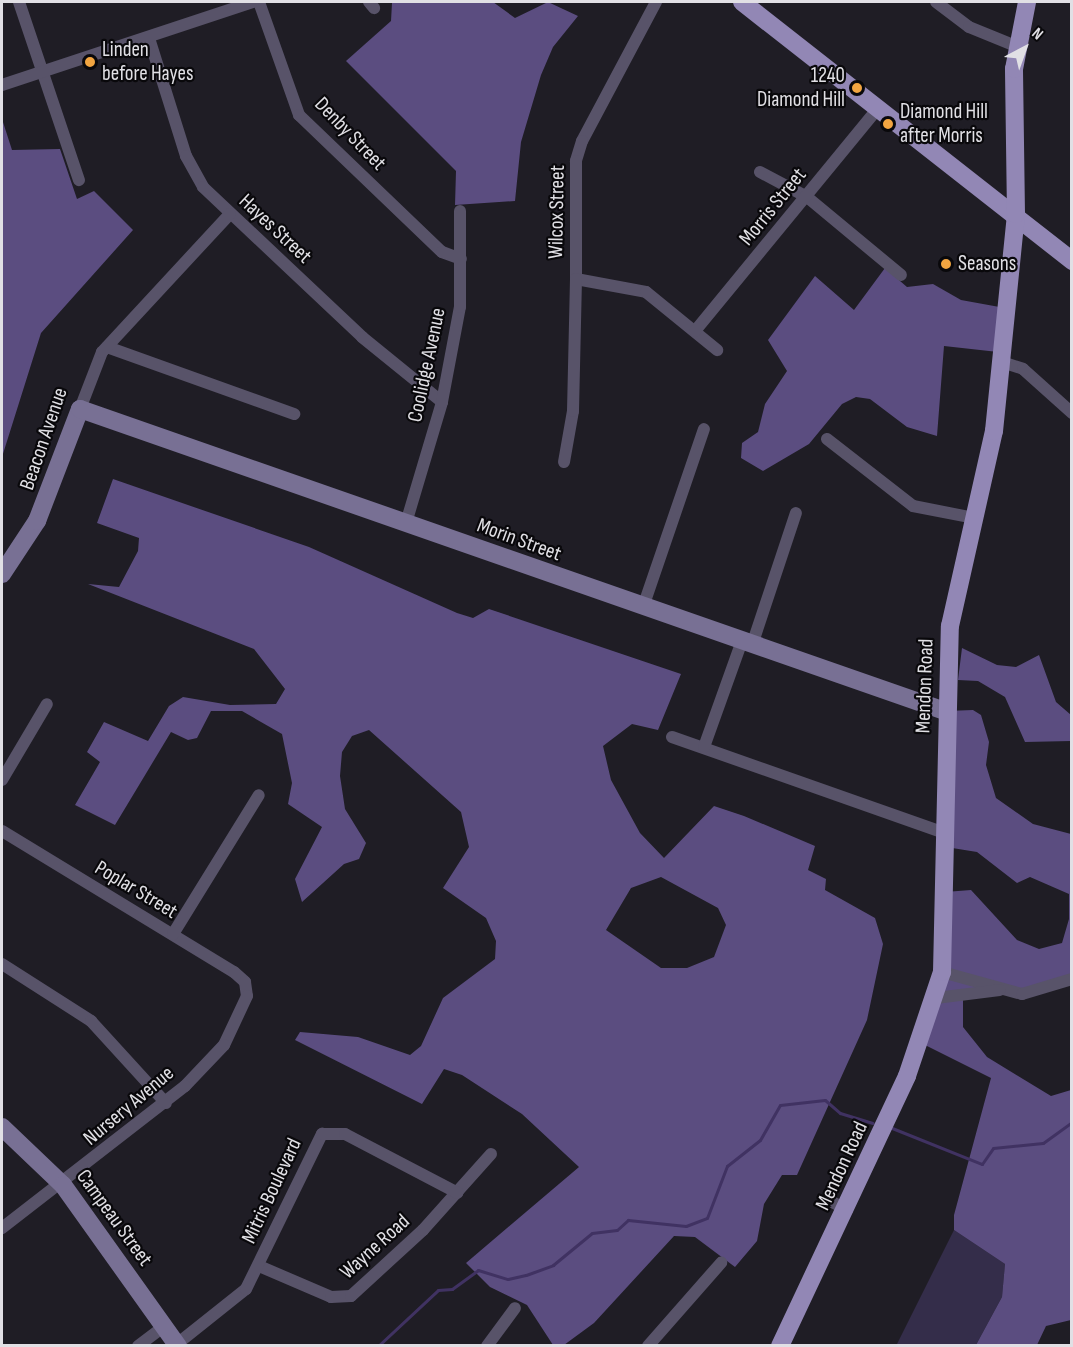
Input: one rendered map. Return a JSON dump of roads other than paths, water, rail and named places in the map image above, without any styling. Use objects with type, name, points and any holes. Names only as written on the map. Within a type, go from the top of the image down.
[{"type":"main road","points":[[742,2],[1016,213],[1071,261]]},
{"type":"main road","name":"Mendon Road","points":[[780,1346],[847,1209],[936,998],[942,972],[945,711],[952,606],[988,470],[1002,362],[1016,213],[1018,47],[1027,2]]},
{"type":"street","points":[[19,2],[79,180]]},
{"type":"street","points":[[2,85],[253,2]]},
{"type":"street","name":"Denby Street","points":[[259,2],[299,115],[442,252],[461,259]]},
{"type":"street","name":"Wilcox Street","points":[[656,2],[582,141],[576,160],[576,279],[646,292],[717,350]]},
{"type":"street","points":[[936,2],[969,27],[1018,47]]},
{"type":"street","name":"Hayes Street","points":[[149,38],[186,156],[196,180],[230,214],[442,402]]},
{"type":"street","name":"Morris Street","points":[[695,331],[879,107]]},
{"type":"street","points":[[760,172],[807,197],[901,275]]},
{"type":"street","name":"Coolidge Avenue","points":[[406,523],[442,402],[460,307],[460,211]]},
{"type":"street","name":"Beacon Avenue","points":[[2,574],[37,521],[80,409],[107,347],[230,214]]},
{"type":"street","points":[[564,462],[573,411],[576,279]]},
{"type":"street","points":[[107,347],[294,414]]},
{"type":"street","points":[[1002,362],[1023,369],[1071,413]]},
{"type":"street","name":"Morin Street","points":[[80,409],[643,608],[945,711]]},
{"type":"street","points":[[643,608],[704,429]]},
{"type":"street","points":[[827,439],[913,506],[974,518]]},
{"type":"street","points":[[704,747],[747,643],[796,513]]},
{"type":"street","points":[[2,780],[47,704]]},
{"type":"street","points":[[672,737],[945,833]]},
{"type":"street","points":[[173,934],[259,795]]},
{"type":"street","name":"Poplar Street","points":[[2,831],[234,972],[246,986]]},
{"type":"street","points":[[2,964],[91,1021],[166,1103]]},
{"type":"street","points":[[942,972],[1000,990],[1032,993],[1071,979]]},
{"type":"street","name":"Nursery Avenue","points":[[2,1228],[63,1185],[166,1103],[224,1045],[242,1012],[246,986]]},
{"type":"street","points":[[936,998],[1000,990]]},
{"type":"street","name":"Campeau Street","points":[[2,1127],[63,1185],[178,1345]]},
{"type":"street","name":"Mitris Boulevard","points":[[178,1345],[235,1302],[259,1266],[310,1151],[326,1132],[345,1134],[458,1193]]},
{"type":"street","name":"Wayne Road","points":[[259,1266],[331,1297],[351,1296],[458,1193],[491,1154]]},
{"type":"street","points":[[826,1199],[847,1209]]},
{"type":"street","points":[[648,1346],[721,1263]]},
{"type":"street","points":[[487,1346],[515,1308]]},
{"type":"street","points":[[138,1346],[165,1326]]},
{"type":"waterway","points":[[378,1346],[438,1290],[452,1289],[478,1270],[508,1279],[526,1275],[553,1265],[592,1233],[617,1230],[628,1220],[686,1226],[707,1218],[727,1166],[760,1140],[780,1105],[825,1100],[840,1113],[873,1123]]},
{"type":"waterway","points":[[892,1128],[982,1164],[993,1148],[1043,1143],[1072,1122]]},
{"type":"place","name":"Linden before Hayes","points":[[90,62]]},
{"type":"place","name":"1240 Diamond Hill","points":[[857,88]]},
{"type":"place","name":"Diamond Hill after Morris","points":[[888,124]]},
{"type":"place","name":"Seasons","points":[[946,264]]}]
